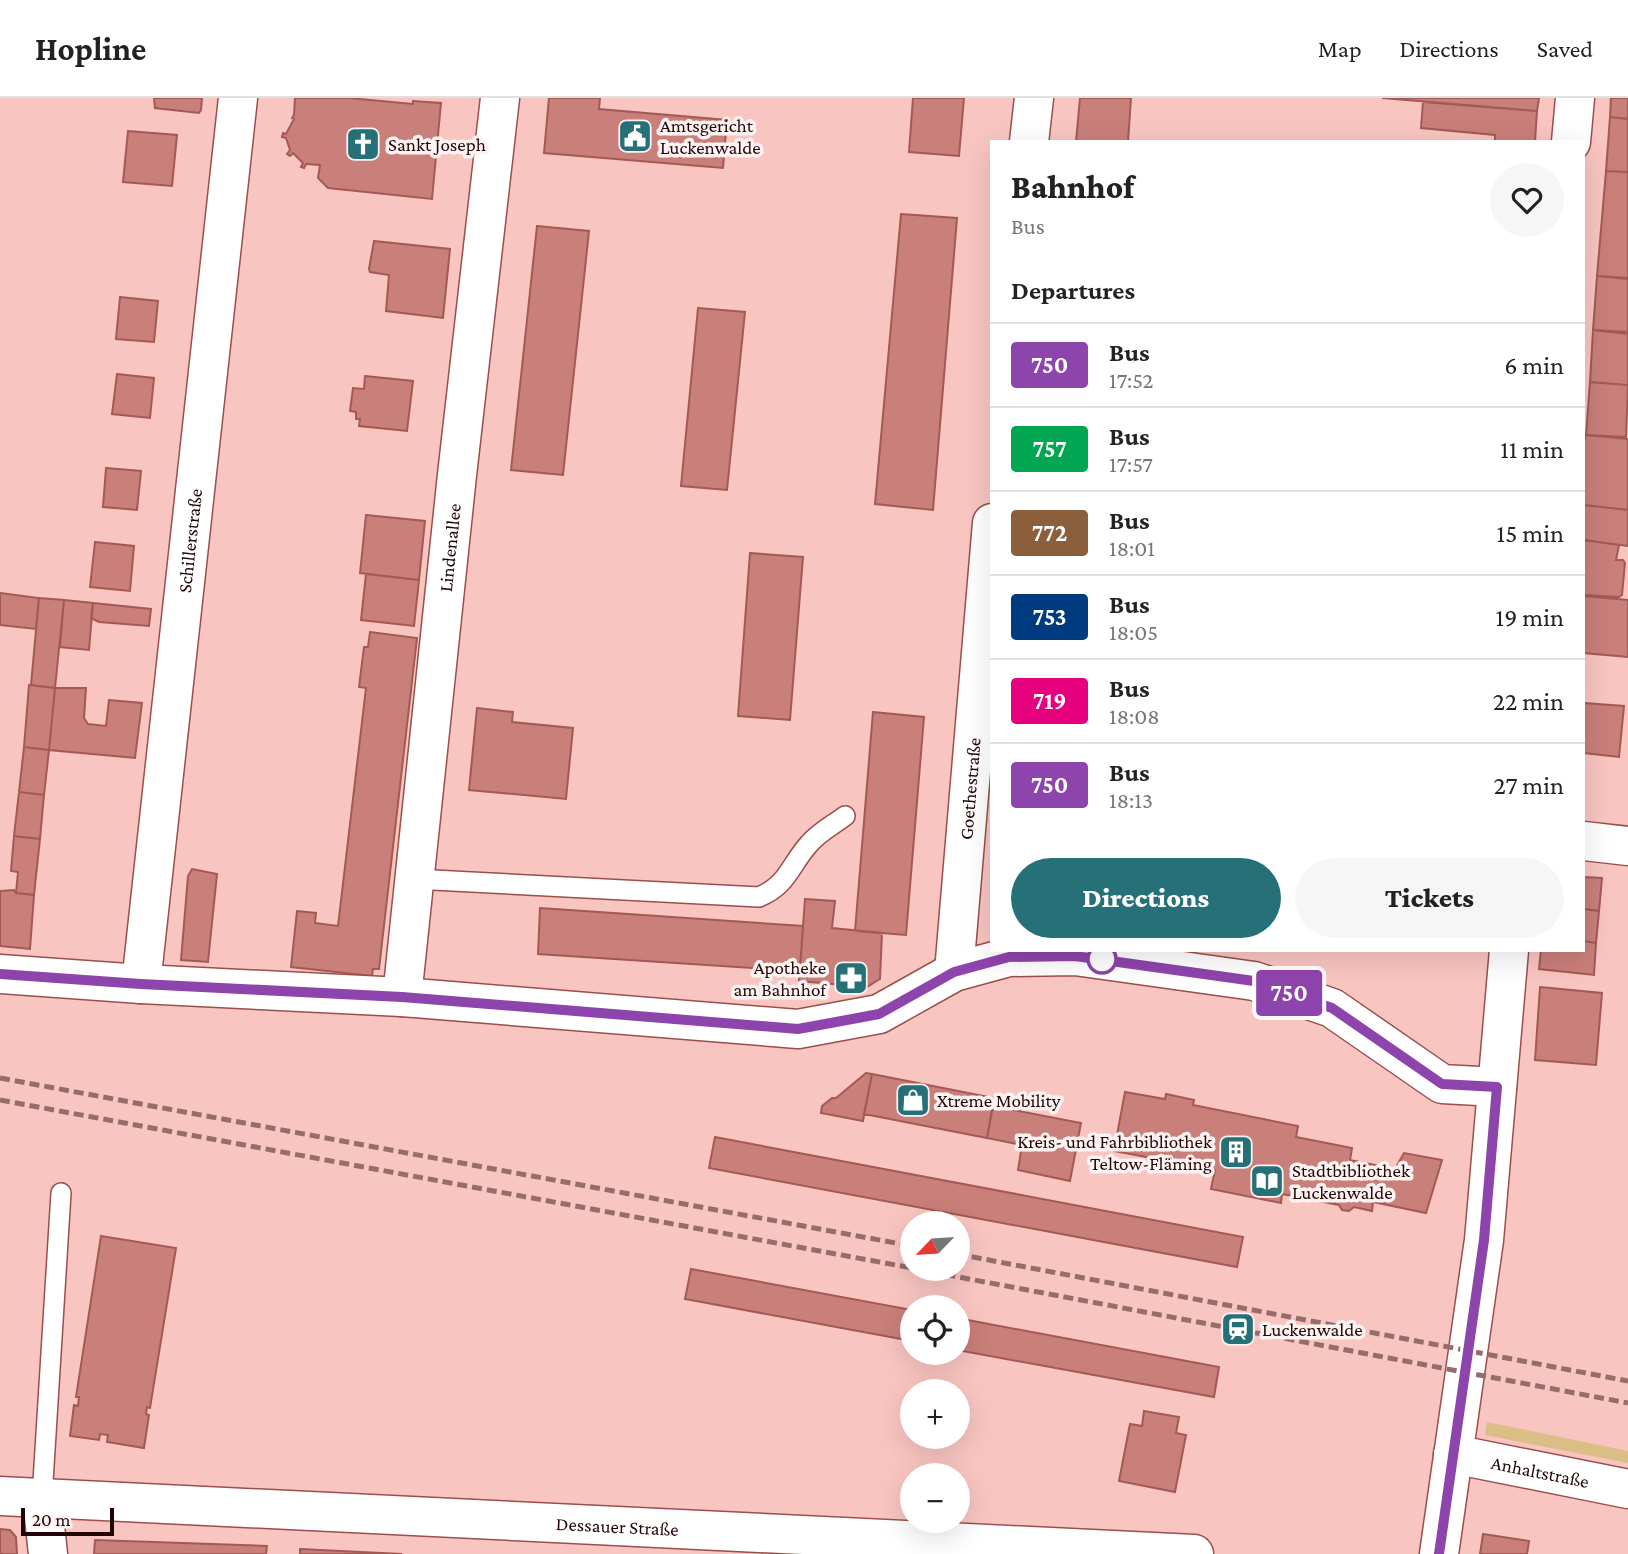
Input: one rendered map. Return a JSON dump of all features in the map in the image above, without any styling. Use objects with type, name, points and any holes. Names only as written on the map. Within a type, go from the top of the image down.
[{"type":"street","name":"Schillerstraße","points":[[141,984],[238,98]]},
{"type":"street","name":"Lindenallee","points":[[402,997],[500,98]]},
{"type":"street","points":[[1029,140],[1034,98]]},
{"type":"street","points":[[1572,140],[1575,98]]},
{"type":"street","name":"Goethestraße","points":[[954,972],[990,547]]},
{"type":"street","points":[[1585,841],[1628,846]]},
{"type":"street","points":[[1439,1554],[1484,1240],[1508,952]]},
{"type":"street","points":[[0,974],[402,997],[798,1029],[879,1014],[954,972],[1009,957],[1075,956],[1254,981],[1332,1008],[1442,1084],[1497,1087]]},
{"type":"street","name":"Anhaltstraße","points":[[1453,1454],[1628,1489]]},
{"type":"street","name":"Dessauer Straße","points":[[0,1496],[1194,1554]]},
{"type":"street","points":[[42,1498],[48,1554]]},
{"type":"lane","points":[[414,879],[759,897],[772,892],[788,876],[809,844],[845,816]]},
{"type":"lane","points":[[42,1498],[61,1193]]},
{"type":"shaded area","points":[[1487,1422],[1628,1451],[1628,1463],[1485,1435]]},
{"type":"building","points":[[154,98],[202,98],[201,110],[199,113],[155,108]]},
{"type":"building","name":"Sankt Joseph","points":[[295,98],[441,103],[432,199],[328,188],[318,178],[320,165],[306,164],[304,168],[301,167],[303,163],[293,153],[290,156],[287,154],[290,150],[286,138],[282,137],[294,119]]},
{"type":"building","name":"Amtsgericht Luckenwalde","points":[[549,98],[600,98],[599,109],[727,120],[723,168],[544,153]]},
{"type":"building","points":[[913,98],[964,98],[959,156],[909,152]]},
{"type":"building","points":[[1080,98],[1131,98],[1128,140],[1076,140]]},
{"type":"building","points":[[1382,98],[1539,98],[1537,111]]},
{"type":"building","points":[[1611,98],[1628,98],[1628,119],[1610,117]]},
{"type":"building","points":[[1423,102],[1537,111],[1535,140],[1495,140],[1495,135],[1421,128]]},
{"type":"building","points":[[1610,117],[1628,119],[1628,172],[1606,171]]},
{"type":"building","points":[[128,131],[177,135],[172,186],[123,182]]},
{"type":"building","points":[[1606,171],[1628,172],[1628,278],[1597,276]]},
{"type":"building","points":[[901,214],[957,218],[933,510],[875,504]]},
{"type":"building","points":[[537,226],[589,231],[563,475],[511,470]]},
{"type":"building","points":[[374,241],[450,249],[443,318],[386,311],[389,275],[370,272],[369,269]]},
{"type":"building","points":[[1597,276],[1628,279],[1628,332],[1593,330]]},
{"type":"building","points":[[120,297],[158,301],[154,342],[116,339]]},
{"type":"building","points":[[698,308],[745,312],[727,490],[681,486]]},
{"type":"building","points":[[1593,330],[1628,334],[1628,385],[1590,382]]},
{"type":"building","points":[[117,374],[154,378],[150,418],[112,414]]},
{"type":"building","points":[[365,376],[413,381],[407,431],[359,426],[360,419],[356,419],[356,412],[350,411],[353,388],[364,389]]},
{"type":"building","points":[[1590,382],[1628,385],[1626,437],[1586,435]]},
{"type":"building","points":[[1586,435],[1628,439],[1628,510],[1585,505]]},
{"type":"building","points":[[106,468],[141,471],[137,510],[103,507]]},
{"type":"building","points":[[1585,505],[1628,510],[1628,546],[1585,540]]},
{"type":"building","points":[[366,515],[425,521],[419,580],[360,573]]},
{"type":"building","points":[[1585,540],[1619,545],[1616,560],[1623,560],[1625,563],[1622,595],[1585,595]]},
{"type":"building","points":[[95,542],[134,546],[130,591],[90,587]]},
{"type":"building","points":[[750,553],[803,557],[790,720],[738,716]]},
{"type":"building","points":[[366,574],[419,580],[414,626],[361,620]]},
{"type":"building","points":[[0,593],[39,598],[36,629],[0,625]]},
{"type":"building","points":[[1585,596],[1628,600],[1628,657],[1585,653]]},
{"type":"building","points":[[39,598],[64,600],[55,688],[31,685]]},
{"type":"building","points":[[64,600],[93,603],[89,650],[60,647]]},
{"type":"building","points":[[93,603],[151,609],[149,626],[99,622],[91,618]]},
{"type":"building","points":[[370,632],[417,638],[379,969],[373,969],[372,976],[291,967],[297,911],[316,913],[315,923],[338,926],[366,688],[359,687],[364,647],[368,647]]},
{"type":"building","points":[[29,685],[55,688],[49,750],[24,747]]},
{"type":"building","points":[[55,688],[86,688],[84,718],[88,724],[106,726],[109,700],[142,703],[135,758],[49,750]]},
{"type":"building","points":[[1585,703],[1624,706],[1619,757],[1585,753]]},
{"type":"building","points":[[477,708],[513,712],[512,722],[573,728],[566,799],[469,790]]},
{"type":"building","points":[[873,712],[924,717],[906,935],[855,931]]},
{"type":"building","points":[[24,747],[49,750],[44,795],[19,792]]},
{"type":"building","points":[[19,792],[44,795],[40,839],[14,836]]},
{"type":"building","points":[[14,836],[40,839],[34,895],[16,893],[18,872],[11,871]]},
{"type":"building","points":[[192,869],[217,874],[208,962],[181,960],[188,876]]},
{"type":"building","points":[[1585,877],[1602,878],[1599,911],[1585,909]]},
{"type":"building","points":[[14,890],[16,893],[34,895],[30,949],[0,946],[0,891]]},
{"type":"building","points":[[805,899],[835,901],[832,928],[882,933],[880,979],[867,987],[799,981]]},
{"type":"building","points":[[540,908],[803,926],[800,971],[538,954]]},
{"type":"building","points":[[1585,909],[1599,911],[1596,943],[1585,941]]},
{"type":"building","points":[[1585,941],[1596,943],[1594,975],[1539,969],[1541,952],[1585,952]]},
{"type":"building","points":[[1540,987],[1602,993],[1596,1065],[1535,1060]]},
{"type":"building","points":[[866,1073],[872,1074],[863,1121],[821,1113],[822,1106]]},
{"type":"building","points":[[872,1074],[994,1098],[987,1138],[864,1114]]},
{"type":"building","name":"Kreis- und Fahrbibliothek Teltow-Fläming","points":[[1125,1092],[1165,1099],[1166,1094],[1194,1100],[1193,1105],[1298,1126],[1296,1137],[1352,1148],[1350,1160],[1395,1169],[1404,1153],[1442,1160],[1426,1213],[1373,1202],[1372,1211],[1354,1207],[1349,1211],[1342,1210],[1339,1205],[1282,1194],[1281,1203],[1211,1189],[1215,1170],[1114,1151]]},
{"type":"building","points":[[993,1106],[1081,1123],[1070,1181],[1018,1170],[1022,1145],[987,1138]]},
{"type":"building","points":[[715,1137],[1243,1237],[1237,1267],[970,1217],[970,1211],[938,1211],[709,1168]]},
{"type":"building","points":[[101,1236],[176,1248],[150,1408],[147,1407],[146,1414],[149,1415],[144,1448],[107,1442],[108,1435],[100,1434],[99,1440],[70,1436],[74,1405],[78,1406],[79,1397],[76,1397]]},
{"type":"building","points":[[691,1269],[900,1308],[900,1339],[685,1299]]},
{"type":"building","points":[[970,1320],[1219,1367],[1214,1397],[970,1352]]},
{"type":"building","points":[[1144,1411],[1179,1417],[1176,1433],[1186,1435],[1175,1492],[1119,1481],[1130,1424],[1142,1426]]},
{"type":"building","points":[[0,1529],[10,1530],[16,1537],[17,1554],[0,1554]]},
{"type":"building","points":[[1483,1534],[1529,1541],[1527,1554],[1480,1554]]},
{"type":"building","points":[[95,1540],[267,1546],[266,1554],[94,1554]]},
{"type":"building","points":[[300,1549],[402,1554],[300,1554]]},
{"type":"railway","points":[[0,1078],[900,1244]]},
{"type":"railway","points":[[0,1100],[900,1266]]},
{"type":"railway","points":[[970,1256],[1628,1381]]},
{"type":"railway","points":[[970,1279],[1628,1403]]},
{"type":"bus line","name":"750","points":[[0,974],[402,997],[798,1029],[879,1014],[954,972],[1009,957],[1075,956],[1254,981],[1332,1008],[1442,1084],[1497,1087],[1484,1240],[1439,1554]]},
{"type":"place","name":"Amtsgericht Luckenwalde","points":[[635,136]]},
{"type":"place","name":"Sankt Joseph","points":[[363,144]]},
{"type":"place","name":"Apotheke am Bahnhof","points":[[851,978]]},
{"type":"place","name":"Xtreme Mobility","points":[[913,1100]]},
{"type":"place","name":"Kreis- und Fahrbibliothek Teltow-Fläming","points":[[1236,1152]]},
{"type":"place","name":"Stadtbibliothek Luckenwalde","points":[[1267,1181]]},
{"type":"place","name":"Luckenwalde","points":[[1238,1329]]}]
